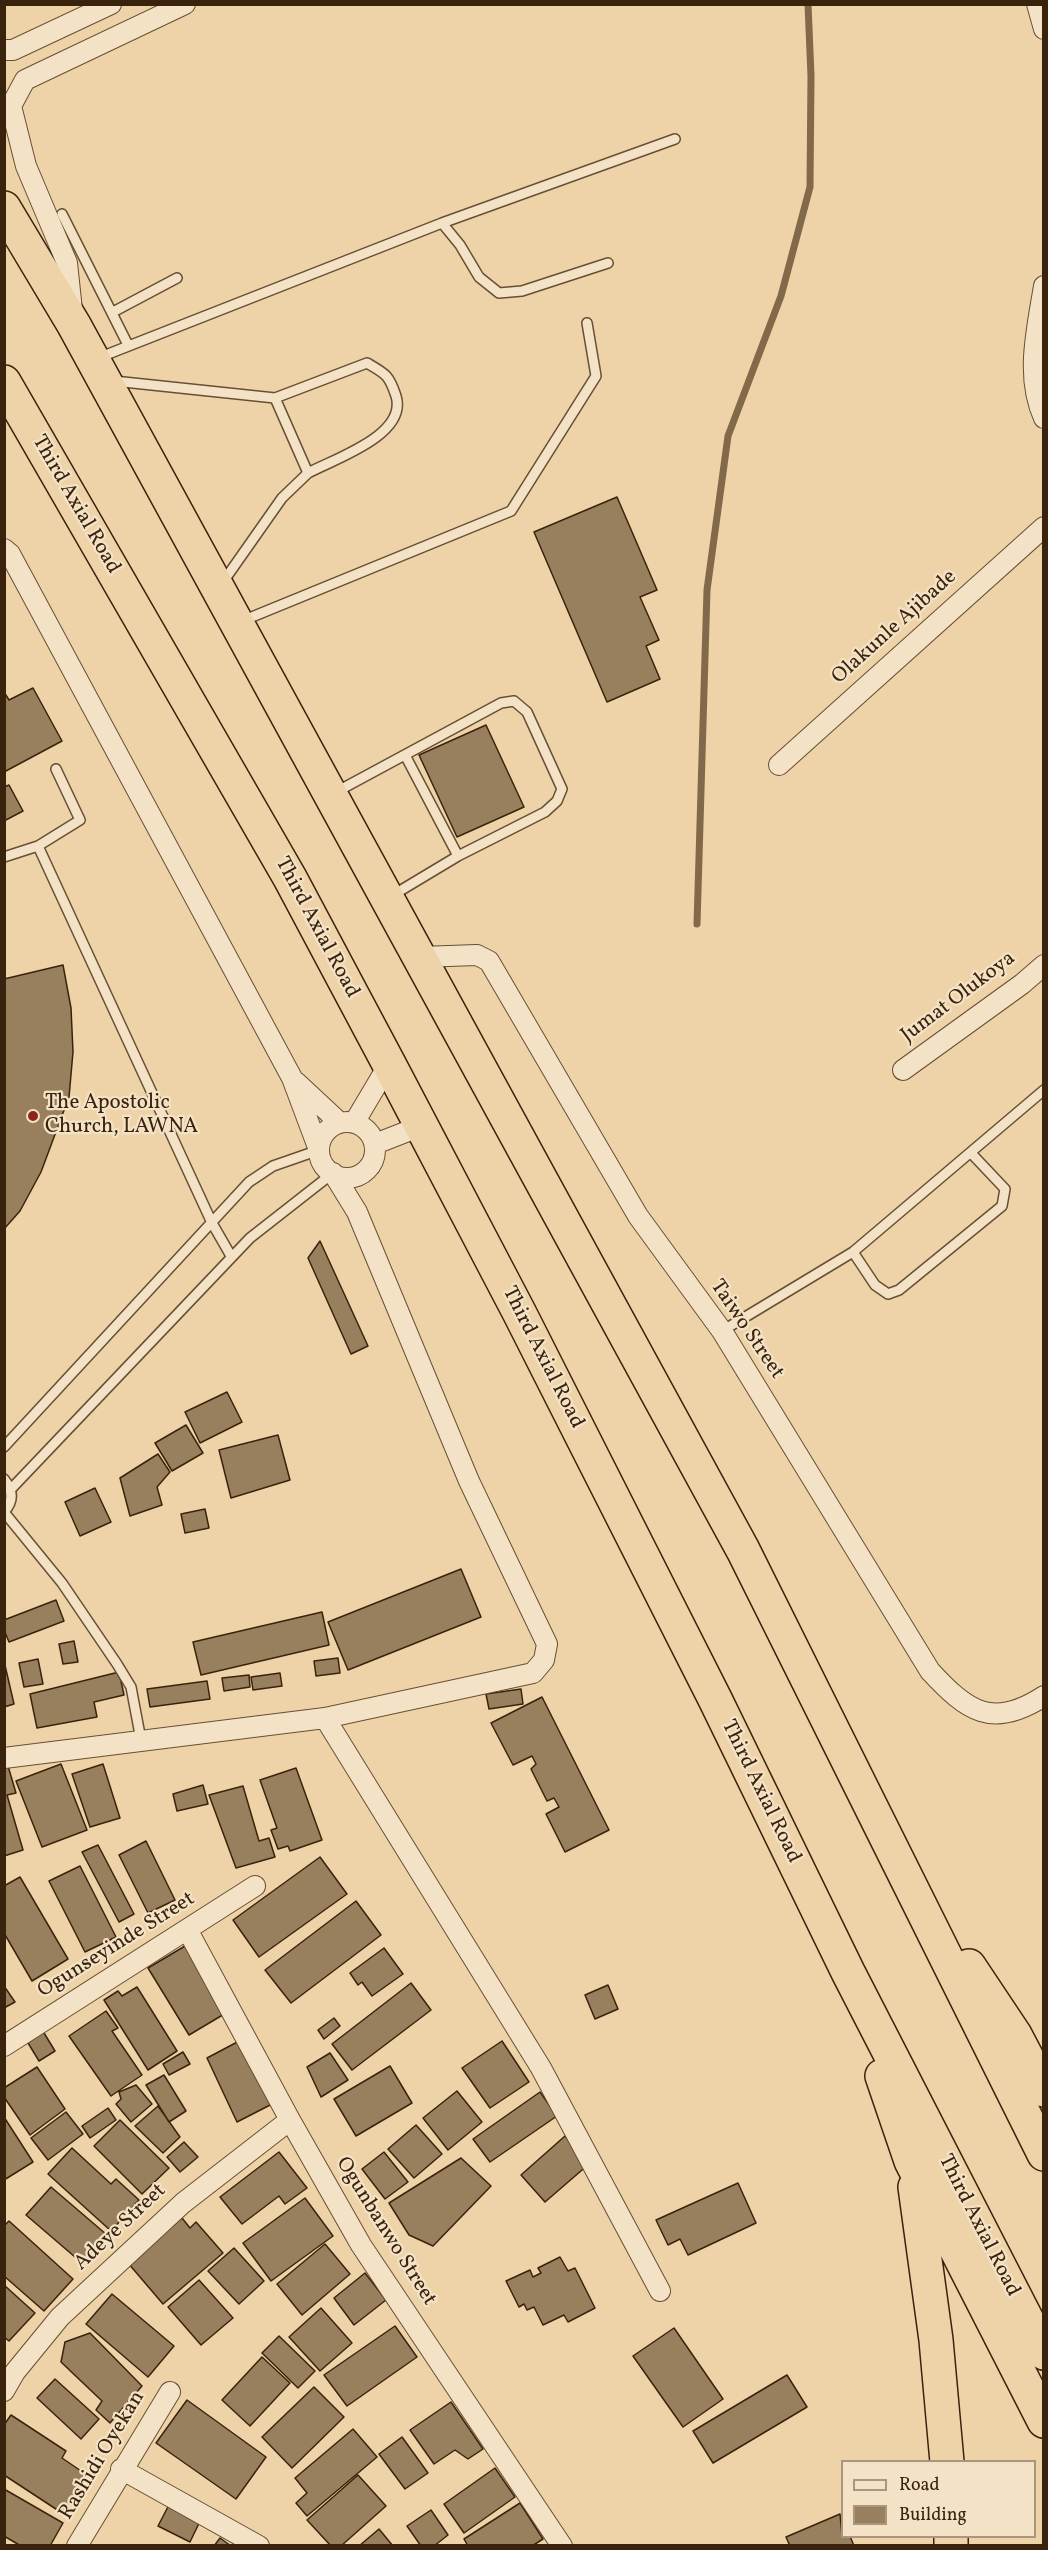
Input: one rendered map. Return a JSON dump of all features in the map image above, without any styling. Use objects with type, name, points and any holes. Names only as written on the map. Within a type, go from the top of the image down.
[{"type":"highway","points":[[4,208],[74,325],[743,1550],[887,1843],[1044,2154]]},
{"type":"highway","name":"Third Axial Road","points":[[4,382],[290,878],[389,1064],[519,1312],[715,1699],[848,1972],[1044,2353]]},
{"type":"highway","points":[[887,1843],[1044,2076]]},
{"type":"highway","points":[[848,1972],[911,2161],[1044,2421]]},
{"type":"highway","points":[[1015,2035],[1044,2090]]},
{"type":"highway","points":[[911,2161],[936,2340],[947,2460]]},
{"type":"street","points":[[4,50],[13,50],[111,4]]},
{"type":"street","points":[[74,325],[67,263],[26,166],[11,106],[25,80],[185,4]]},
{"type":"street","points":[[1037,4],[1044,29]]},
{"type":"street","points":[[1044,286],[1033,373],[1038,405],[1044,418]]},
{"type":"street","name":"Olakunle Ajibade","points":[[778,765],[1044,527]]},
{"type":"street","points":[[4,549],[10,554],[292,1078],[321,1159],[333,1173],[357,1212],[469,1481],[547,1644],[544,1660],[533,1673],[325,1718],[4,1758]]},
{"type":"street","name":"Taiwo Street","points":[[420,957],[477,955],[489,961],[638,1216],[722,1331],[930,1671],[971,1710],[997,1713],[1023,1710],[1044,1696]]},
{"type":"street","name":"Jumat Olukoya","points":[[903,1070],[1022,984],[1044,965]]},
{"type":"street","points":[[319,1150],[327,1130],[347,1123],[389,1064]]},
{"type":"street","points":[[292,1078],[347,1123],[371,1135],[375,1144],[370,1166],[362,1173],[353,1177],[333,1173]]},
{"type":"street","points":[[375,1144],[421,1126]]},
{"type":"street","points":[[357,1212],[362,1173]]},
{"type":"street","points":[[325,1718],[541,2068],[660,2291]]},
{"type":"street","name":"Ogunseyinde Street","points":[[4,2046],[188,1931],[255,1886]]},
{"type":"street","name":"Ogunbanwo Street","points":[[188,1931],[290,2120],[362,2245],[562,2546]]},
{"type":"street","name":"Adeye Street","points":[[4,2391],[10,2368],[60,2317],[183,2203],[290,2120]]},
{"type":"street","name":"Rashidi Oyekan","points":[[77,2546],[121,2469],[170,2392]]},
{"type":"street","points":[[121,2469],[259,2546]]},
{"type":"lane","points":[[99,371],[128,345],[442,223],[675,139]]},
{"type":"lane","points":[[62,214],[114,312],[128,345]]},
{"type":"lane","points":[[442,223],[460,245],[478,278],[499,293],[522,291],[608,263]]},
{"type":"lane","points":[[114,312],[177,278]]},
{"type":"lane","points":[[237,623],[511,511],[596,376],[586,323]]},
{"type":"lane","points":[[99,371],[275,398],[367,363],[389,376],[398,402],[394,422],[379,436],[308,473],[282,498],[219,589]]},
{"type":"lane","points":[[275,398],[308,473]]},
{"type":"lane","points":[[332,795],[501,703],[514,701],[527,712],[562,789],[557,801],[545,812],[458,856],[388,898]]},
{"type":"lane","points":[[405,755],[458,856]]},
{"type":"lane","points":[[4,857],[38,846],[80,820],[56,769]]},
{"type":"lane","points":[[38,846],[212,1223],[231,1256]]},
{"type":"lane","points":[[722,1331],[853,1252],[1044,1090]]},
{"type":"lane","points":[[6,1442],[249,1182],[273,1166],[319,1150]]},
{"type":"lane","points":[[853,1252],[875,1285],[888,1294],[898,1290],[1002,1206],[1005,1189],[971,1153]]},
{"type":"lane","points":[[11,1489],[231,1256],[250,1238],[333,1173]]},
{"type":"lane","points":[[4,1479],[11,1489],[10,1506],[4,1512],[62,1583],[131,1687],[141,1740]]},
{"type":"building","points":[[617,497],[657,590],[640,597],[659,640],[646,646],[660,679],[607,702],[534,532]]},
{"type":"building","points":[[33,688],[62,741],[4,772],[4,692],[9,700]]},
{"type":"building","points":[[486,725],[524,807],[457,837],[419,755]]},
{"type":"building","points":[[9,785],[23,811],[4,821],[4,787]]},
{"type":"building","name":"The Apostolic Church, LAWNA","points":[[63,965],[71,1008],[73,1052],[69,1097],[41,1172],[20,1211],[4,1229],[4,979]]},
{"type":"building","points":[[320,1241],[368,1346],[351,1354],[308,1258]]},
{"type":"building","points":[[227,1392],[242,1422],[200,1443],[185,1412]]},
{"type":"building","points":[[186,1425],[203,1453],[172,1471],[155,1443]]},
{"type":"building","points":[[278,1435],[290,1480],[231,1498],[219,1450]]},
{"type":"building","points":[[158,1454],[170,1472],[157,1487],[162,1505],[130,1516],[120,1478]]},
{"type":"building","points":[[95,1488],[111,1522],[80,1536],[65,1502]]},
{"type":"building","points":[[205,1509],[209,1528],[185,1533],[181,1514]]},
{"type":"building","points":[[461,1569],[481,1617],[348,1670],[328,1622]]},
{"type":"building","points":[[56,1600],[64,1621],[9,1642],[4,1630],[4,1620]]},
{"type":"building","points":[[322,1612],[329,1645],[201,1675],[193,1642]]},
{"type":"building","points":[[74,1641],[78,1662],[63,1664],[59,1644]]},
{"type":"building","points":[[338,1658],[340,1673],[316,1676],[314,1661]]},
{"type":"building","points":[[38,1659],[43,1684],[24,1687],[19,1663]]},
{"type":"building","points":[[4,1661],[14,1704],[4,1707]]},
{"type":"building","points":[[119,1672],[124,1695],[94,1702],[97,1717],[37,1728],[30,1694]]},
{"type":"building","points":[[280,1673],[282,1686],[253,1690],[251,1677]]},
{"type":"building","points":[[249,1675],[250,1687],[224,1691],[222,1678]]},
{"type":"building","points":[[207,1681],[210,1699],[150,1707],[147,1689]]},
{"type":"building","points":[[521,1689],[523,1704],[489,1709],[486,1694]]},
{"type":"building","points":[[542,1697],[609,1830],[565,1852],[546,1814],[559,1807],[554,1798],[547,1801],[531,1769],[536,1764],[532,1756],[513,1765],[491,1723]]},
{"type":"building","points":[[61,1764],[87,1830],[42,1847],[16,1781]]},
{"type":"building","points":[[103,1764],[120,1818],[90,1827],[72,1774]]},
{"type":"building","points":[[8,1766],[16,1793],[7,1795],[23,1850],[4,1856],[4,1767]]},
{"type":"building","points":[[296,1768],[322,1840],[290,1851],[288,1846],[278,1849],[271,1830],[277,1828],[260,1780]]},
{"type":"building","points":[[203,1785],[208,1804],[177,1811],[173,1794]]},
{"type":"building","points":[[243,1786],[259,1841],[269,1838],[275,1857],[236,1868],[209,1795]]},
{"type":"building","points":[[146,1841],[175,1900],[148,1913],[119,1855]]},
{"type":"building","points":[[98,1845],[134,1914],[119,1922],[82,1852]]},
{"type":"building","points":[[320,1857],[347,1894],[259,1957],[233,1920]]},
{"type":"building","points":[[80,1866],[116,1937],[85,1952],[49,1881]]},
{"type":"building","points":[[20,1877],[68,1959],[32,1981],[4,1933],[4,1886]]},
{"type":"building","points":[[356,1901],[381,1935],[291,2003],[265,1970]]},
{"type":"building","points":[[185,1946],[226,2013],[189,2035],[148,1968]]},
{"type":"building","points":[[384,1948],[403,1974],[372,1996],[362,1982],[358,1985],[350,1973]]},
{"type":"building","points":[[411,1983],[431,2010],[352,2070],[332,2044]]},
{"type":"building","points":[[608,1985],[618,2009],[595,2019],[585,1995]]},
{"type":"building","points":[[4,1986],[15,2002],[4,2008]]},
{"type":"building","points":[[137,1987],[177,2051],[148,2070],[104,2000],[118,1991],[122,1996]]},
{"type":"building","points":[[106,2011],[118,2028],[112,2031],[142,2075],[111,2096],[69,2036]]},
{"type":"building","points":[[334,2018],[340,2026],[324,2039],[318,2030]]},
{"type":"building","points":[[41,2028],[55,2051],[39,2061],[25,2038]]},
{"type":"building","points":[[243,2039],[274,2103],[237,2122],[207,2058]]},
{"type":"building","points":[[502,2041],[529,2082],[490,2108],[462,2068]]},
{"type":"building","points":[[183,2052],[190,2064],[169,2075],[163,2064]]},
{"type":"building","points":[[330,2053],[348,2080],[321,2097],[307,2067]]},
{"type":"building","points":[[390,2066],[412,2103],[356,2136],[334,2099]]},
{"type":"building","points":[[37,2067],[65,2109],[30,2135],[4,2097],[4,2088]]},
{"type":"building","points":[[164,2075],[186,2111],[169,2122],[146,2085]]},
{"type":"building","points":[[136,2085],[152,2104],[131,2122],[116,2104],[121,2099],[119,2092]]},
{"type":"building","points":[[457,2091],[482,2122],[448,2150],[423,2118]]},
{"type":"building","points":[[540,2092],[557,2116],[490,2162],[473,2139]]},
{"type":"building","points":[[158,2106],[180,2137],[163,2153],[135,2126]]},
{"type":"building","points":[[108,2108],[116,2120],[90,2138],[82,2126]]},
{"type":"building","points":[[66,2112],[83,2134],[48,2160],[31,2138]]},
{"type":"building","points":[[4,2117],[33,2162],[4,2180]]},
{"type":"building","points":[[120,2120],[169,2168],[142,2194],[94,2146]]},
{"type":"building","points":[[416,2125],[442,2154],[414,2178],[388,2149]]},
{"type":"building","points":[[565,2136],[589,2164],[545,2202],[521,2175]]},
{"type":"building","points":[[184,2142],[198,2157],[180,2172],[167,2157]]},
{"type":"building","points":[[72,2148],[111,2184],[116,2179],[139,2200],[111,2231],[48,2174]]},
{"type":"building","points":[[279,2152],[307,2188],[285,2204],[279,2196],[242,2224],[220,2197]]},
{"type":"building","points":[[384,2152],[408,2182],[385,2199],[362,2169]]},
{"type":"building","points":[[461,2158],[491,2186],[433,2246],[409,2235],[389,2203]]},
{"type":"building","points":[[738,2183],[756,2223],[688,2255],[680,2239],[668,2245],[656,2220]]},
{"type":"building","points":[[51,2187],[107,2235],[82,2263],[26,2215]]},
{"type":"building","points":[[305,2198],[333,2236],[271,2281],[243,2243]]},
{"type":"building","points":[[182,2218],[190,2228],[196,2222],[223,2253],[163,2304],[128,2263]]},
{"type":"building","points":[[9,2221],[73,2279],[44,2311],[4,2276],[4,2226]]},
{"type":"building","points":[[325,2244],[350,2274],[302,2315],[277,2284]]},
{"type":"building","points":[[234,2248],[264,2281],[239,2304],[208,2271]]},
{"type":"building","points":[[560,2257],[568,2271],[575,2268],[595,2308],[568,2322],[564,2315],[543,2325],[534,2307],[527,2310],[524,2304],[519,2307],[506,2281],[530,2270],[533,2277],[541,2273],[538,2268]]},
{"type":"building","points":[[365,2273],[386,2300],[354,2325],[334,2298]]},
{"type":"building","points":[[199,2280],[233,2318],[201,2345],[168,2307]]},
{"type":"building","points":[[4,2285],[35,2313],[9,2341],[4,2337]]},
{"type":"building","points":[[112,2294],[174,2346],[148,2377],[86,2324]]},
{"type":"building","points":[[321,2308],[352,2343],[320,2371],[289,2337]]},
{"type":"building","points":[[395,2326],[417,2357],[347,2406],[324,2375]]},
{"type":"building","points":[[674,2328],[723,2399],[683,2427],[633,2356]]},
{"type":"building","points":[[90,2333],[142,2386],[110,2423],[96,2410],[102,2401],[61,2362],[65,2342]]},
{"type":"building","points":[[279,2336],[315,2371],[298,2388],[262,2353]]},
{"type":"building","points":[[262,2357],[290,2383],[250,2426],[222,2400]]},
{"type":"building","points":[[787,2375],[807,2407],[713,2463],[693,2431]]},
{"type":"building","points":[[55,2379],[99,2419],[81,2439],[37,2398]]},
{"type":"building","points":[[314,2387],[344,2417],[292,2468],[262,2437]]},
{"type":"building","points":[[187,2400],[266,2457],[236,2499],[156,2443]]},
{"type":"building","points":[[451,2402],[483,2449],[468,2459],[455,2450],[434,2464],[410,2430]]},
{"type":"building","points":[[11,2415],[66,2451],[62,2458],[87,2475],[62,2513],[4,2475],[4,2425]]},
{"type":"building","points":[[353,2429],[377,2457],[307,2516],[296,2503],[307,2493],[295,2478]]},
{"type":"building","points":[[402,2437],[428,2473],[405,2489],[379,2454]]},
{"type":"building","points":[[495,2468],[515,2497],[464,2533],[444,2504]]},
{"type":"building","points":[[358,2475],[386,2506],[341,2546],[331,2546],[307,2520]]},
{"type":"building","points":[[4,2489],[63,2523],[50,2546],[21,2546],[4,2536]]},
{"type":"building","points":[[172,2499],[203,2515],[190,2542],[158,2526]]},
{"type":"building","points":[[520,2503],[543,2539],[532,2546],[468,2546],[464,2539]]},
{"type":"building","points":[[431,2510],[448,2535],[434,2546],[421,2546],[407,2526]]},
{"type":"building","points":[[840,2514],[841,2538],[851,2538],[854,2546],[790,2546],[786,2537]]},
{"type":"building","points":[[379,2529],[393,2546],[359,2546]]},
{"type":"building","points":[[220,2538],[231,2546],[214,2546]]},
{"type":"waterway","points":[[697,924],[707,590],[728,436],[781,296],[810,187],[811,76],[808,4]]},
{"type":"place","name":"The Apostolic Church, LAWNA","points":[[33,1116]]}]
